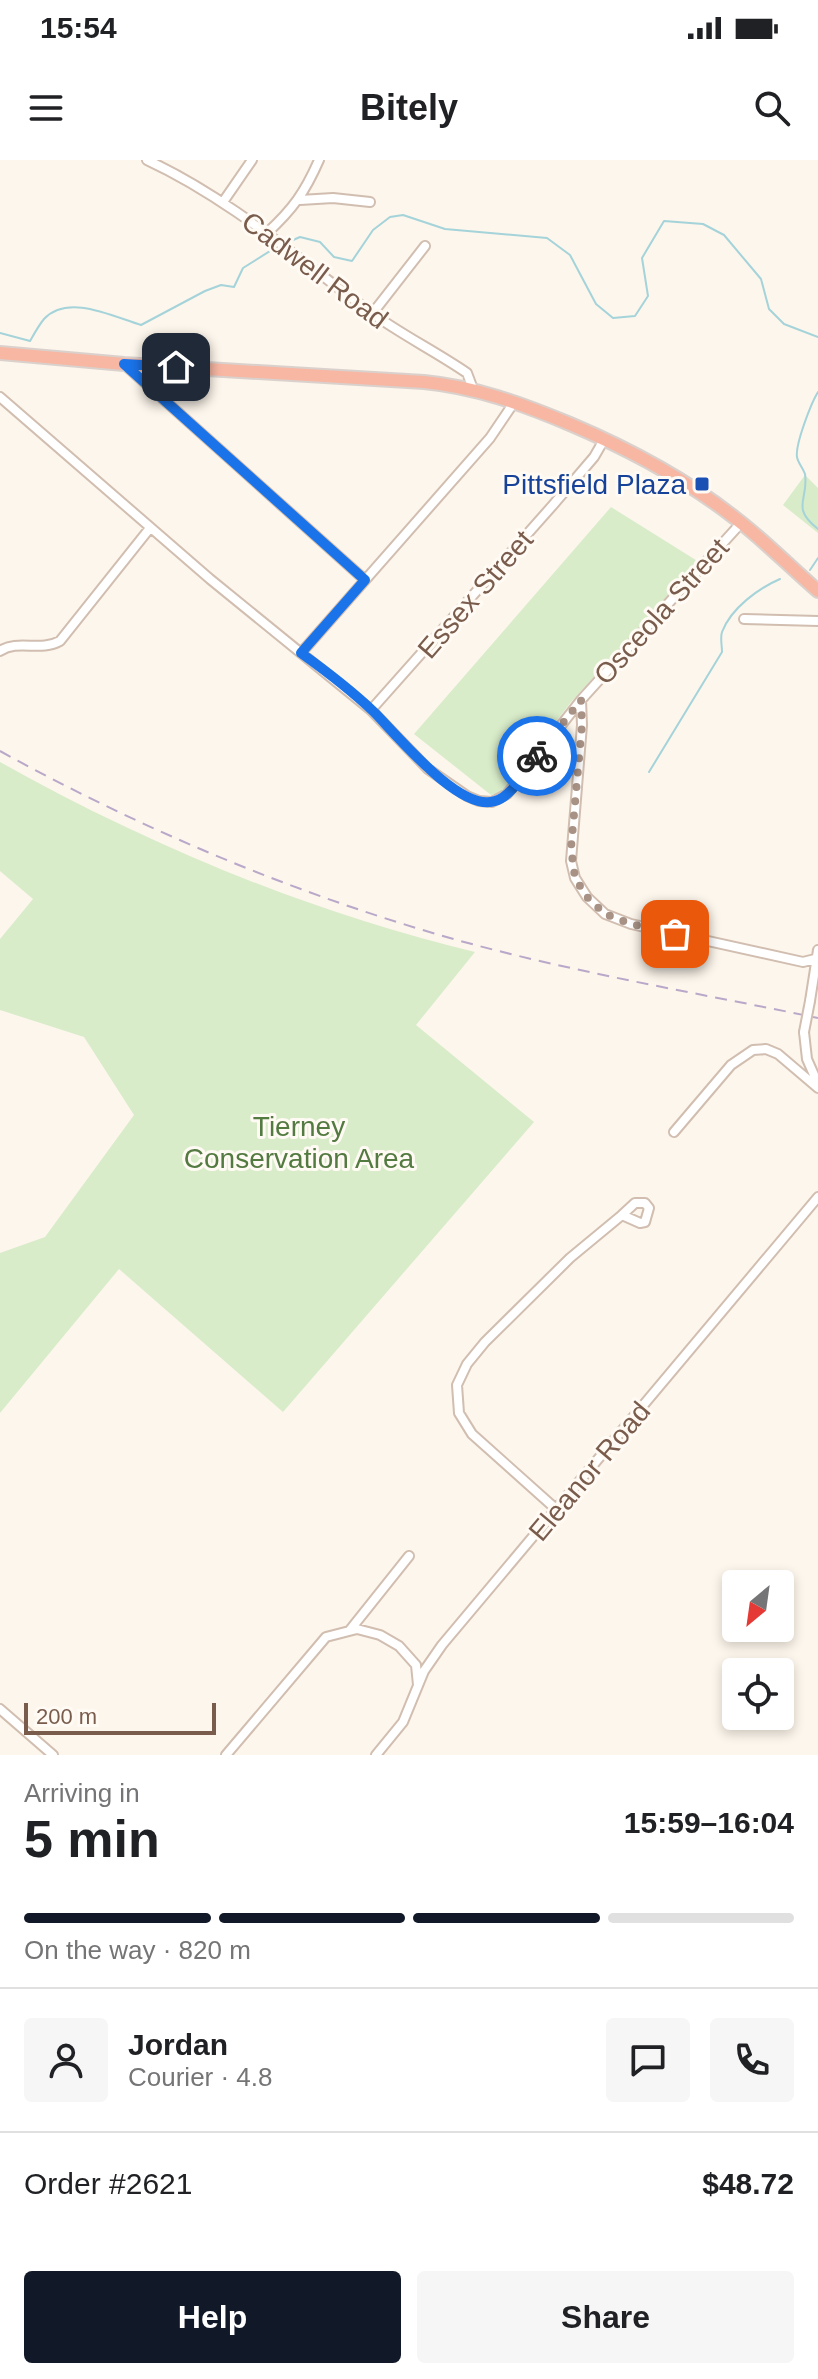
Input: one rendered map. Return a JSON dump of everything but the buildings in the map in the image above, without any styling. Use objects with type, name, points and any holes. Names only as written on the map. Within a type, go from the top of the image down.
[{"type":"highway","points":[[0,353],[124,364],[415,381],[473,389],[515,401],[605,438],[661,467],[741,523],[818,591]]},
{"type":"street","name":"Cadwell Road","points":[[147,160],[223,202],[372,314],[467,373],[473,389]]},
{"type":"street","points":[[223,202],[252,160]]},
{"type":"street","points":[[267,233],[300,200],[319,160]]},
{"type":"street","points":[[300,200],[333,198],[370,202]]},
{"type":"street","points":[[372,314],[425,246]]},
{"type":"street","points":[[124,364],[365,580]]},
{"type":"street","points":[[0,397],[150,528],[371,710]]},
{"type":"street","points":[[301,653],[490,438],[515,401]]},
{"type":"street","name":"Essex Street","points":[[371,710],[553,505],[594,457],[605,438]]},
{"type":"street","name":"Osceola Street","points":[[371,710],[428,769],[467,796],[487,803],[498,800],[510,792],[581,700],[741,523]]},
{"type":"street","points":[[0,651],[12,645],[44,647],[60,641],[150,528]]},
{"type":"street","points":[[744,619],[818,621]]},
{"type":"street","points":[[581,700],[582,725],[571,861],[575,878],[583,892],[611,917],[647,928],[803,962],[817,956]]},
{"type":"street","points":[[817,956],[804,1032],[807,1059],[818,1086]]},
{"type":"street","points":[[674,1132],[731,1065],[753,1050],[766,1049],[778,1054],[818,1086]]},
{"type":"street","name":"Eleanor Road","points":[[376,1755],[403,1722],[418,1686],[442,1645],[818,1197]]},
{"type":"street","points":[[557,1510],[468,1430],[457,1407],[457,1385],[467,1364],[485,1342],[557,1270],[622,1215]]},
{"type":"street","points":[[350,1630],[409,1556]]},
{"type":"street","points":[[226,1755],[326,1637],[350,1630],[369,1630],[399,1646],[416,1665],[418,1686]]},
{"type":"street","points":[[0,1709],[53,1755]]},
{"type":"green space","points":[[805,475],[818,488],[818,533],[783,505]]},
{"type":"green space","points":[[611,507],[699,562],[571,702],[502,792],[491,795],[414,734]]},
{"type":"green space","name":"Tierney Conservation Area","points":[[0,762],[113,821],[231,873],[352,917],[475,952],[416,1025],[534,1122],[283,1412],[119,1269],[0,1413],[0,1253],[45,1237],[134,1115],[84,1037],[0,1010],[0,939],[33,899],[0,871]]},
{"type":"waterway","points":[[284,244],[300,237],[320,242],[334,257],[352,261],[373,230],[390,217],[403,215],[445,229],[547,238],[570,255],[596,304],[613,318],[635,316],[648,296],[642,258],[664,221],[703,224],[724,235],[761,279],[769,309],[784,324],[818,337]]},
{"type":"waterway","points":[[0,333],[30,341],[44,319],[54,311],[78,307],[141,325],[205,291],[221,285],[234,287],[243,268],[278,246]]},
{"type":"waterway","points":[[818,392],[804,424],[797,457],[805,474],[803,509],[818,529]]},
{"type":"waterway","points":[[810,570],[818,558]]},
{"type":"waterway","points":[[649,772],[722,652],[721,634],[726,623],[746,600],[780,579]]},
{"type":"railway","points":[[0,751],[166,834],[339,903],[457,940],[547,963],[818,1018]]},
{"type":"way so far","points":[[537,756],[581,700],[582,725],[571,848],[575,878],[587,897],[605,914],[631,924],[675,934]]},
{"type":"place","name":"Pittsfield Plaza","points":[[702,484]]},
{"type":"route","points":[[176,367],[124,364],[365,580],[301,653],[371,710],[428,769],[475,800],[487,803],[502,798],[537,756]]}]
